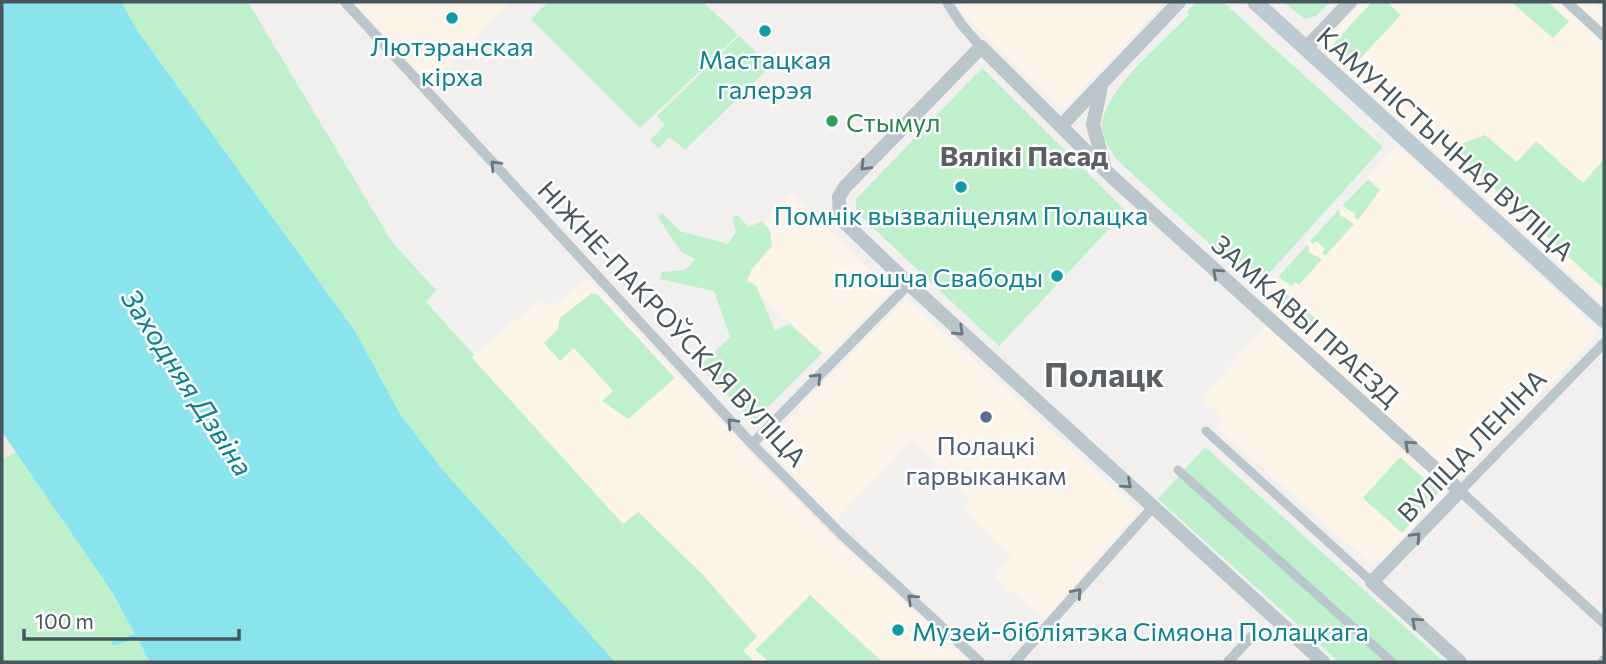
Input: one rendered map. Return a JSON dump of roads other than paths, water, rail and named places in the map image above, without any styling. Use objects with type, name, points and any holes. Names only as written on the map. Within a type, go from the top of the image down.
[{"type":"main road","name":"КАМУНІСТЫЧНАЯ ВУЛІЦА","points":[[1255,2],[1604,320]]},
{"type":"street","name":"НІЖНЕ-ПАКРОЎСКАЯ ВУЛІЦА","points":[[345,2],[752,444],[841,534],[980,662]]},
{"type":"street","points":[[947,2],[981,47],[845,187],[839,197],[840,218],[909,285],[1323,662]]},
{"type":"street","points":[[1061,126],[1179,2]]},
{"type":"street","points":[[1306,48],[1350,2]]},
{"type":"street","points":[[1567,2],[1604,37]]},
{"type":"street","name":"ЗАМКАВЫ ПРАЕЗД","points":[[981,47],[1107,172],[1604,622]]},
{"type":"street","points":[[1102,82],[1093,125],[1096,147],[1107,172]]},
{"type":"street","points":[[752,444],[909,285]]},
{"type":"street","name":"ВУЛІЦА ЛЕНІНА","points":[[1373,582],[1604,343]]},
{"type":"street","points":[[1206,431],[1460,662]]},
{"type":"street","points":[[1178,470],[1392,662]]},
{"type":"street","points":[[1015,662],[1152,508]]},
{"type":"street","points":[[1228,662],[1251,637]]},
{"type":"water","name":"Заходняя Дзвіна","points":[[2,2],[121,2],[139,33],[355,331],[400,414],[442,469],[615,662],[150,662],[112,592],[2,432]]},
{"type":"waterway","points":[[114,643],[140,635]]},
{"type":"place","name":"Лютэранская кірха","points":[[452,18]]},
{"type":"place","name":"Мастацкая галерэя","points":[[765,31]]},
{"type":"place","name":"Стымул","points":[[832,121]]},
{"type":"place","name":"Помнік вызваліцелям Полацка","points":[[961,187]]},
{"type":"place","name":"плошча Свабоды","points":[[1057,276]]},
{"type":"place","name":"Полацкі гарвыканкам","points":[[986,417]]},
{"type":"place","name":"Музей-бібліятэка Сімяона Полацкага","points":[[898,630]]},
{"type":"district","name":"Вялікі Пасад","points":[[1024,155]]},
{"type":"district","name":"Полацк","points":[[1104,373]]}]
